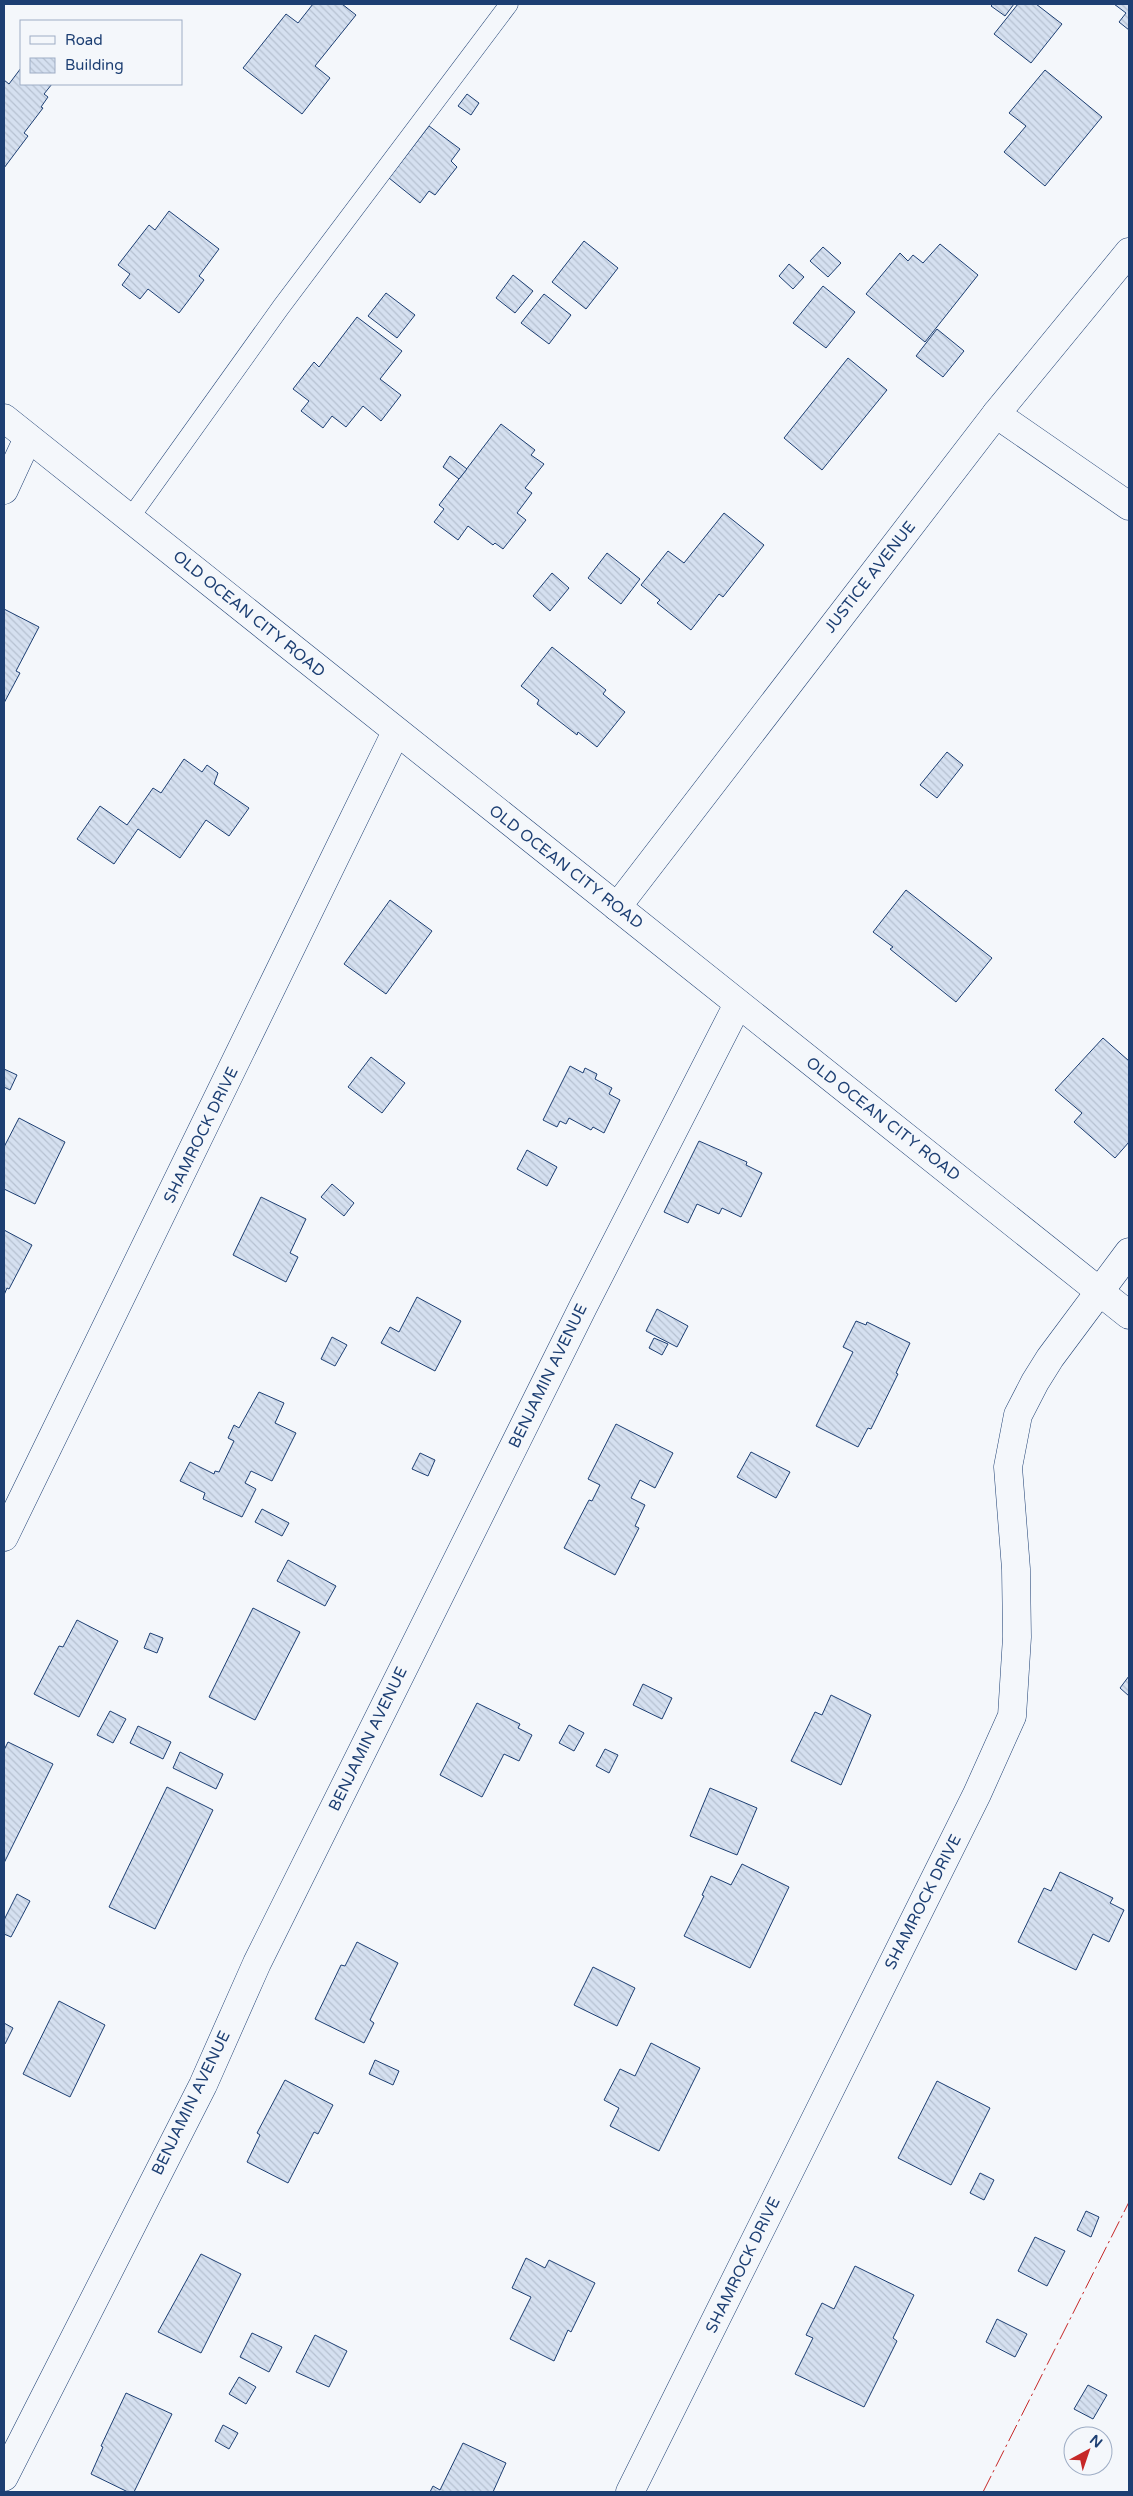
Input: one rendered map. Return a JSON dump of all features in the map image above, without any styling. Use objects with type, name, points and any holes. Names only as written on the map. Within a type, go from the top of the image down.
[{"type":"street","name":"JUSTICE AVENUE","points":[[617,907],[996,414],[1129,252]]},
{"type":"street","points":[[996,414],[1129,506]]},
{"type":"street","name":"OLD OCEAN CITY ROAD","points":[[4,418],[1129,1315]]},
{"type":"street","points":[[4,490],[28,438]]},
{"type":"street","name":"SHAMROCK DRIVE","points":[[4,1537],[396,732]]},
{"type":"street","name":"BENJAMIN AVENUE","points":[[4,2477],[203,2084],[256,1962],[583,1307],[738,1004]]},
{"type":"street","name":"SHAMROCK DRIVE","points":[[630,2492],[977,1794],[1012,1716],[1017,1637],[1016,1569],[1008,1467],[1018,1415],[1050,1358],[1064,1342],[1129,1252]]},
{"type":"lane","points":[[130,518],[281,307],[509,4]]},
{"type":"building","points":[[313,4],[342,4],[356,15],[315,66],[330,78],[302,114],[243,68],[286,14],[298,23]]},
{"type":"building","points":[[993,4],[1014,4],[1005,16],[991,6]]},
{"type":"building","points":[[1018,4],[1036,4],[1062,24],[1031,63],[994,34]]},
{"type":"building","points":[[1114,4],[1129,4],[1129,30],[1119,22],[1126,13]]},
{"type":"building","points":[[20,69],[20,85],[51,85],[44,94],[48,97],[41,107],[43,108],[24,133],[28,136],[4,168],[4,80],[9,84]]},
{"type":"building","points":[[1045,70],[1102,117],[1045,186],[1004,152],[1026,126],[1009,113]]},
{"type":"building","points":[[467,94],[479,103],[471,115],[458,106]]},
{"type":"building","points":[[429,126],[460,149],[451,161],[457,167],[435,195],[429,191],[420,203],[389,178]]},
{"type":"building","points":[[169,211],[219,249],[199,276],[204,280],[179,313],[148,289],[140,299],[122,285],[130,274],[118,265],[149,225],[155,230]]},
{"type":"building","points":[[584,241],[618,268],[586,309],[552,282]]},
{"type":"building","points":[[940,244],[978,275],[925,342],[866,294],[900,253],[908,261],[913,255],[923,263]]},
{"type":"building","points":[[823,247],[841,263],[828,277],[810,261]]},
{"type":"building","points":[[789,264],[804,277],[793,289],[779,276]]},
{"type":"building","points":[[513,275],[533,291],[515,313],[496,298]]},
{"type":"building","points":[[823,286],[855,312],[826,348],[793,323]]},
{"type":"building","points":[[386,293],[415,315],[397,338],[368,316]]},
{"type":"building","points":[[544,294],[571,315],[549,344],[521,323]]},
{"type":"building","points":[[357,317],[402,351],[380,379],[401,395],[381,421],[363,406],[346,427],[332,416],[323,428],[301,411],[309,401],[293,389],[314,362],[319,367]]},
{"type":"building","points":[[937,329],[964,351],[943,377],[916,356]]},
{"type":"building","points":[[848,358],[887,390],[822,470],[784,438]]},
{"type":"building","points":[[501,424],[535,450],[531,455],[544,464],[525,488],[532,493],[517,513],[526,520],[503,549],[495,543],[493,545],[468,526],[458,540],[434,522],[444,509],[439,505]]},
{"type":"building","points":[[450,456],[467,469],[459,479],[443,467]]},
{"type":"building","points":[[724,513],[764,545],[723,597],[719,594],[691,630],[657,603],[660,600],[641,585],[668,551],[684,563]]},
{"type":"building","points":[[607,553],[640,579],[621,604],[588,578]]},
{"type":"building","points":[[552,573],[569,588],[550,611],[533,596]]},
{"type":"building","points":[[4,609],[39,627],[16,671],[20,673],[4,703]]},
{"type":"building","points":[[552,647],[606,690],[603,694],[625,712],[597,747],[578,732],[577,735],[537,704],[539,700],[521,686]]},
{"type":"building","points":[[947,752],[963,765],[937,798],[920,785]]},
{"type":"building","points":[[184,759],[202,772],[207,765],[218,773],[214,784],[249,808],[229,836],[206,820],[180,858],[138,829],[114,864],[77,839],[100,806],[127,825],[153,788],[161,793]]},
{"type":"building","points":[[906,890],[992,958],[956,1002],[890,949],[893,947],[873,932]]},
{"type":"building","points":[[390,900],[432,931],[386,994],[344,964]]},
{"type":"building","points":[[1103,1038],[1129,1061],[1129,1142],[1115,1158],[1074,1122],[1082,1113],[1055,1090]]},
{"type":"building","points":[[371,1057],[405,1083],[382,1113],[348,1087]]},
{"type":"building","points":[[570,1066],[583,1073],[585,1068],[597,1074],[595,1079],[612,1088],[609,1094],[620,1100],[604,1133],[593,1127],[591,1130],[569,1118],[566,1124],[560,1121],[557,1127],[543,1120]]},
{"type":"building","points":[[4,1069],[17,1075],[10,1090],[4,1087]]},
{"type":"building","points":[[19,1118],[65,1142],[35,1204],[4,1189],[4,1147]]},
{"type":"building","points":[[699,1141],[747,1162],[746,1165],[762,1173],[741,1217],[722,1208],[719,1214],[697,1204],[688,1223],[664,1212]]},
{"type":"building","points":[[527,1150],[557,1167],[547,1186],[517,1169]]},
{"type":"building","points":[[332,1184],[354,1203],[344,1216],[321,1197]]},
{"type":"building","points":[[261,1197],[306,1219],[290,1253],[298,1257],[286,1282],[233,1255]]},
{"type":"building","points":[[4,1230],[32,1245],[4,1295]]},
{"type":"building","points":[[417,1297],[461,1321],[435,1371],[381,1343],[390,1327],[399,1332]]},
{"type":"building","points":[[657,1309],[688,1326],[677,1347],[646,1331]]},
{"type":"building","points":[[856,1321],[866,1325],[867,1322],[910,1343],[896,1373],[898,1374],[871,1429],[868,1428],[858,1447],[816,1426],[853,1352],[843,1347]]},
{"type":"building","points":[[332,1337],[347,1345],[335,1366],[321,1359]]},
{"type":"building","points":[[654,1338],[668,1344],[662,1355],[649,1348]]},
{"type":"building","points":[[259,1392],[284,1403],[275,1423],[296,1433],[272,1481],[251,1471],[245,1483],[256,1489],[242,1517],[203,1499],[205,1493],[180,1481],[190,1462],[214,1474],[215,1471],[219,1472],[234,1441],[228,1438],[234,1425],[239,1428]]},
{"type":"building","points":[[616,1424],[673,1453],[655,1488],[640,1480],[631,1498],[645,1505],[635,1526],[639,1528],[615,1575],[564,1548],[589,1500],[592,1501],[600,1485],[588,1479]]},
{"type":"building","points":[[751,1452],[790,1472],[776,1498],[737,1477]]},
{"type":"building","points":[[420,1453],[435,1460],[428,1476],[412,1469]]},
{"type":"building","points":[[262,1509],[289,1523],[282,1536],[255,1522]]},
{"type":"building","points":[[288,1560],[336,1586],[325,1606],[277,1581]]},
{"type":"building","points":[[253,1608],[300,1632],[255,1720],[209,1697]]},
{"type":"building","points":[[77,1620],[118,1641],[79,1717],[34,1694],[59,1646],[63,1647]]},
{"type":"building","points":[[150,1633],[163,1638],[157,1653],[144,1648]]},
{"type":"building","points":[[1129,1676],[1129,1696],[1120,1688]]},
{"type":"building","points":[[643,1684],[672,1698],[662,1719],[633,1705]]},
{"type":"building","points":[[831,1695],[871,1715],[841,1785],[791,1761],[815,1712],[822,1715]]},
{"type":"building","points":[[477,1703],[520,1724],[518,1728],[532,1735],[519,1761],[504,1754],[482,1797],[440,1775]]},
{"type":"building","points":[[110,1711],[126,1719],[113,1743],[97,1735]]},
{"type":"building","points":[[569,1725],[584,1733],[574,1751],[559,1743]]},
{"type":"building","points":[[138,1726],[171,1742],[163,1759],[130,1743]]},
{"type":"building","points":[[8,1742],[53,1764],[4,1863],[4,1750]]},
{"type":"building","points":[[605,1749],[618,1755],[609,1773],[596,1766]]},
{"type":"building","points":[[180,1752],[223,1774],[216,1789],[173,1768]]},
{"type":"building","points":[[167,1787],[213,1810],[155,1929],[109,1907]]},
{"type":"building","points":[[710,1788],[757,1808],[737,1855],[690,1836]]},
{"type":"building","points":[[742,1864],[789,1887],[750,1968],[684,1936],[704,1896],[702,1895],[711,1876],[731,1885]]},
{"type":"building","points":[[1060,1872],[1113,1898],[1110,1903],[1124,1910],[1109,1942],[1093,1934],[1076,1970],[1018,1942],[1044,1888],[1051,1891]]},
{"type":"building","points":[[17,1894],[30,1901],[11,1937],[4,1934],[4,1920]]},
{"type":"building","points":[[357,1942],[398,1963],[370,2020],[374,2023],[364,2043],[315,2019],[341,1965],[345,1966]]},
{"type":"building","points":[[593,1967],[635,1988],[617,2026],[574,2005]]},
{"type":"building","points":[[59,2001],[105,2025],[70,2097],[23,2074]]},
{"type":"building","points":[[4,2023],[13,2028],[5,2044],[4,2043]]},
{"type":"building","points":[[651,2043],[700,2068],[659,2151],[610,2126],[619,2108],[604,2100],[620,2069],[635,2076]]},
{"type":"building","points":[[375,2060],[399,2071],[393,2085],[369,2074]]},
{"type":"building","points":[[285,2080],[333,2105],[318,2134],[314,2132],[288,2183],[247,2162],[260,2135],[257,2133]]},
{"type":"building","points":[[937,2081],[990,2108],[951,2185],[898,2158]]},
{"type":"building","points":[[980,2173],[994,2180],[984,2200],[970,2193]]},
{"type":"building","points":[[1086,2211],[1099,2217],[1091,2237],[1077,2230]]},
{"type":"building","points":[[1035,2237],[1065,2251],[1047,2286],[1018,2271]]},
{"type":"building","points":[[201,2254],[241,2274],[201,2353],[158,2332]]},
{"type":"building","points":[[526,2258],[545,2268],[549,2260],[595,2283],[571,2332],[568,2330],[554,2361],[510,2339],[531,2297],[512,2288]]},
{"type":"building","points":[[855,2266],[914,2295],[893,2338],[897,2341],[864,2407],[795,2374],[813,2338],[806,2335],[822,2303],[834,2309]]},
{"type":"building","points":[[997,2319],[1027,2334],[1015,2357],[986,2342]]},
{"type":"building","points":[[252,2333],[282,2347],[269,2372],[240,2357]]},
{"type":"building","points":[[315,2335],[347,2351],[329,2387],[296,2372]]},
{"type":"building","points":[[239,2377],[256,2387],[246,2404],[229,2394]]},
{"type":"building","points":[[1088,2385],[1107,2395],[1093,2419],[1074,2409]]},
{"type":"building","points":[[126,2393],[172,2414],[134,2492],[128,2492],[91,2474],[103,2447],[101,2446]]},
{"type":"building","points":[[223,2425],[238,2433],[229,2449],[215,2441]]},
{"type":"building","points":[[463,2443],[506,2463],[493,2492],[430,2492],[433,2486],[440,2490]]},
{"type":"power","points":[[983,2492],[1129,2202]]}]
